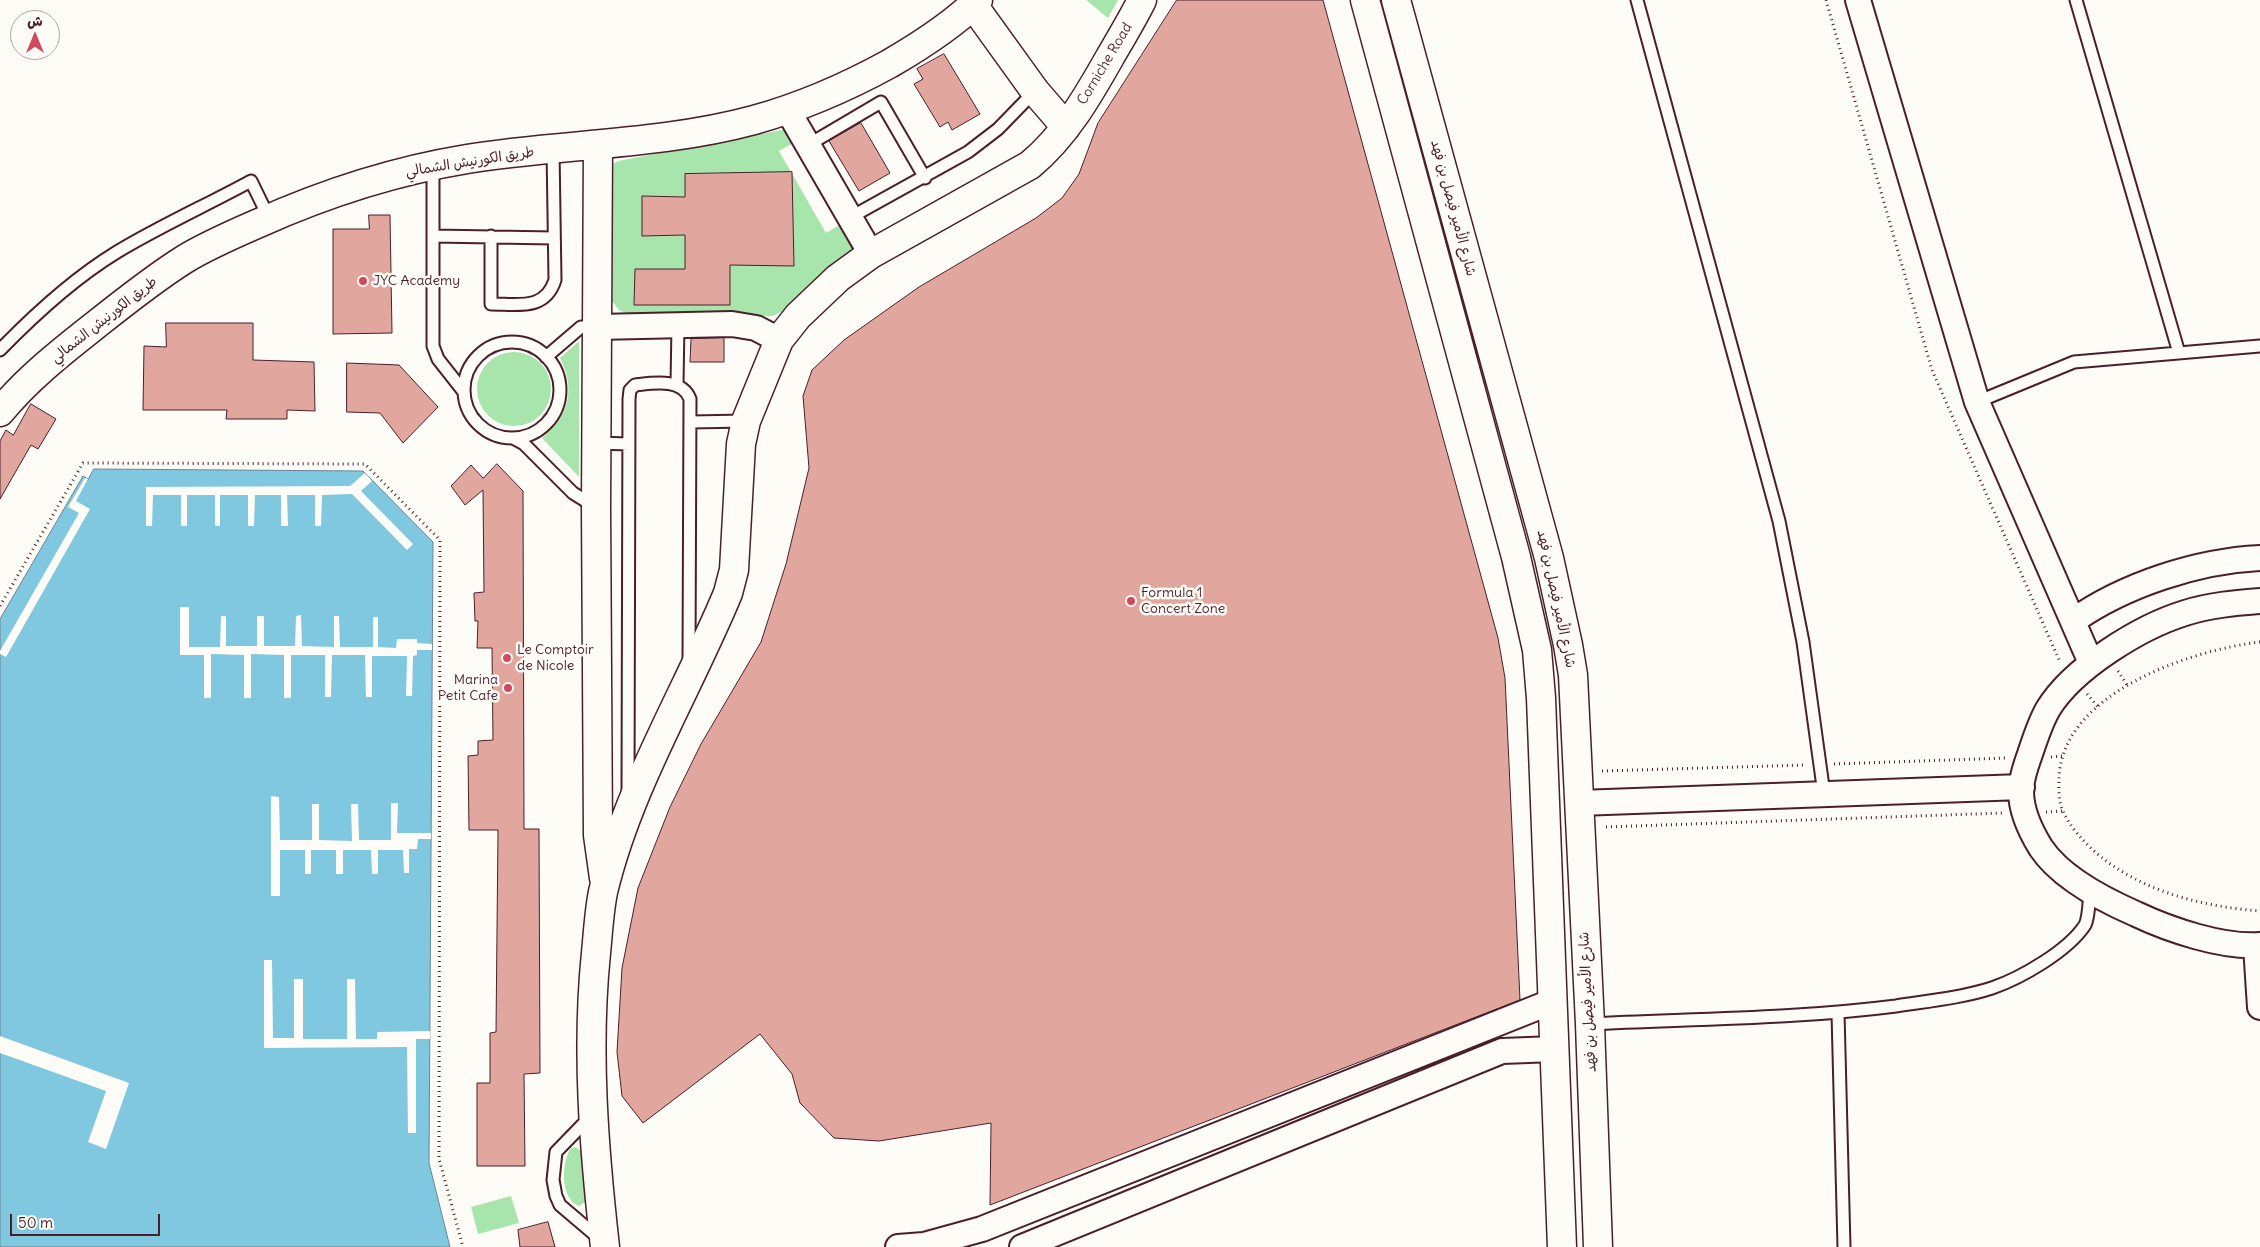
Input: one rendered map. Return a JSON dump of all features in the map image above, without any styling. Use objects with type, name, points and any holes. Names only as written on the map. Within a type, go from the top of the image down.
[{"type":"main road","name":"Corniche Road","points":[[605,886],[629,812],[723,607],[734,570],[741,444],[746,421],[779,340],[798,316],[838,278],[871,254],[1030,165],[1066,127],[1089,94],[1144,0]]},
{"type":"main road","points":[[1356,0],[1378,50]]},
{"type":"main road","name":"شارع الأمير فيصل بن فهد","points":[[1365,0],[1516,557],[1537,650],[1541,698],[1562,1247]]},
{"type":"main road","name":"شارع الأمير فيصل بن فهد","points":[[1396,0],[1558,593],[1573,675],[1590,1024],[1598,1247]]},
{"type":"main road","points":[[976,3],[1034,91],[1066,127]]},
{"type":"main road","name":"طريق الكورنيش الشمالي","points":[[0,412],[57,355],[152,282],[186,259],[269,218],[325,195],[386,175],[467,159],[598,145],[718,128],[787,110],[859,80],[884,67],[935,35],[976,3]]},
{"type":"main road","points":[[598,145],[596,444],[598,835],[605,886],[593,986],[590,1039],[605,1245]]},
{"type":"street","points":[[1858,0],[1977,402],[2091,663]]},
{"type":"street","points":[[787,110],[871,254]]},
{"type":"street","points":[[597,327],[732,324],[756,328],[779,340]]},
{"type":"street","points":[[2073,621],[2124,591],[2178,573],[2232,559],[2260,558]]},
{"type":"street","points":[[2260,601],[2224,604],[2186,613],[2145,629],[2091,663],[2049,708],[2036,735],[2022,787],[2030,828],[2042,850],[2090,892],[2170,929],[2232,944],[2258,945],[2260,1007]]},
{"type":"street","points":[[1578,803],[2022,787]]},
{"type":"street","points":[[898,1247],[976,1239],[1552,1002]]},
{"type":"street","points":[[1022,1247],[1502,1051],[1555,1049]]},
{"type":"lane","points":[[1637,0],[1779,521],[1803,642],[1824,794]]},
{"type":"lane","points":[[2076,0],[2179,353]]},
{"type":"lane","points":[[851,218],[924,178],[984,140],[1034,91]]},
{"type":"lane","points":[[808,145],[881,102],[924,178]]},
{"type":"lane","points":[[491,236],[491,304],[533,304],[551,291],[555,280],[553,149]]},
{"type":"lane","points":[[433,166],[433,346],[438,359],[464,392]]},
{"type":"lane","points":[[0,350],[60,296],[116,253],[251,181],[269,218]]},
{"type":"lane","points":[[433,236],[554,238]]},
{"type":"lane","points":[[677,384],[678,326]]},
{"type":"lane","points":[[546,357],[581,328],[597,327]]},
{"type":"lane","points":[[518,343],[533,347],[546,357],[556,371],[560,387],[558,403],[552,416],[542,428],[528,435],[514,438],[499,436],[485,430],[474,420],[467,406],[464,392],[466,376],[474,361],[486,350],[501,344],[518,343]]},
{"type":"lane","points":[[1977,402],[2074,362],[2260,346]]},
{"type":"lane","points":[[629,812],[629,444],[630,390],[635,385],[677,384],[687,392],[690,399],[689,679]]},
{"type":"lane","points":[[690,422],[746,421]]},
{"type":"lane","points":[[514,438],[524,444],[573,493],[596,507]]},
{"type":"lane","points":[[596,444],[629,444]]},
{"type":"lane","points":[[1590,1024],[1838,1013],[1952,998],[1993,988],[2024,973],[2054,955],[2076,935],[2086,923],[2090,892]]},
{"type":"lane","points":[[1838,1013],[1844,1247]]},
{"type":"lane","points":[[594,1113],[556,1152],[553,1180],[560,1205],[605,1245]]},
{"type":"path","points":[[1826,0],[1932,370],[2063,666]]},
{"type":"path","points":[[0,606],[83,463],[365,464],[440,540],[439,1159],[463,1247]]},
{"type":"path","points":[[2260,642],[2217,649],[2188,657],[2142,676],[2127,685],[2098,707],[2079,727],[2063,756],[2059,770],[2058,787],[2063,811],[2077,833],[2091,848],[2112,865],[2137,880],[2181,897],[2204,903],[2260,911]]},
{"type":"path","points":[[2115,666],[2127,685]]},
{"type":"path","points":[[2085,691],[2098,707]]},
{"type":"path","points":[[1598,769],[1605,772],[2006,758]]},
{"type":"path","points":[[2042,812],[2063,811]]},
{"type":"path","points":[[1606,827],[2009,813]]},
{"type":"green space","points":[[1086,0],[1118,0],[1108,18]]},
{"type":"green space","points":[[787,129],[795,142],[779,151],[826,233],[843,223],[854,249],[820,276],[786,309],[772,316],[630,315],[619,310],[605,292],[610,166],[618,161]]},
{"type":"green space","points":[[579,341],[579,477],[542,438],[558,421],[564,412],[567,402],[568,381],[560,358]]},
{"type":"green space","points":[[514,352],[535,358],[545,368],[551,389],[545,410],[535,420],[514,426],[493,420],[483,410],[477,389],[483,368],[493,358]]},
{"type":"green space","points":[[576,1147],[582,1152],[587,1201],[579,1206],[568,1196],[564,1180],[565,1162],[571,1148]]},
{"type":"green space","points":[[511,1196],[519,1223],[478,1234],[471,1207]]},
{"type":"water","points":[[94,469],[363,471],[433,542],[429,1163],[450,1247],[0,1247],[0,619],[83,476],[88,479]]},
{"type":"pier","points":[[365,473],[372,481],[361,491],[413,544],[407,550],[352,494],[322,495],[321,526],[315,526],[315,495],[287,495],[288,526],[281,526],[281,495],[255,495],[254,526],[248,526],[248,495],[220,495],[220,526],[215,526],[215,495],[187,495],[187,526],[181,526],[181,495],[153,495],[152,526],[146,526],[146,487],[350,486]]},
{"type":"pier","points":[[85,478],[88,479],[76,501],[90,509],[6,657],[0,654],[0,651],[79,513],[68,507]]},
{"type":"pier","points":[[180,607],[189,607],[189,647],[220,647],[221,616],[226,616],[226,646],[257,646],[257,616],[264,616],[264,646],[295,646],[296,616],[301,615],[302,646],[334,647],[334,616],[339,616],[340,647],[373,647],[373,617],[378,617],[378,647],[396,648],[397,639],[417,639],[417,643],[432,644],[432,650],[417,650],[417,655],[413,656],[412,696],[406,696],[407,656],[372,656],[372,697],[366,697],[365,655],[332,655],[331,697],[325,697],[325,655],[291,655],[291,698],[284,698],[284,655],[251,654],[251,698],[244,698],[244,655],[211,654],[211,698],[204,698],[204,655],[180,655]]},
{"type":"pier","points":[[271,796],[279,797],[280,840],[312,840],[312,804],[319,804],[319,840],[352,841],[351,804],[358,804],[359,840],[391,840],[391,803],[398,803],[397,833],[431,833],[431,839],[418,839],[417,849],[409,849],[409,873],[404,873],[403,850],[378,850],[378,874],[372,874],[371,850],[343,850],[343,874],[336,874],[336,850],[311,850],[311,874],[305,874],[305,850],[280,850],[280,896],[271,896]]},
{"type":"pier","points":[[264,960],[272,960],[273,1038],[294,1038],[294,979],[303,979],[303,1039],[347,1039],[347,979],[355,979],[356,1039],[377,1039],[377,1032],[430,1031],[430,1039],[416,1039],[416,1133],[408,1133],[407,1047],[264,1048]]},
{"type":"pier","points":[[0,1036],[129,1083],[106,1149],[88,1142],[106,1091],[0,1053]]},
{"type":"building","name":"Formula 1 Concert Zone","points":[[1177,0],[1323,0],[1498,638],[1505,678],[1520,1000],[990,1205],[991,1123],[879,1141],[834,1138],[800,1103],[792,1074],[760,1034],[643,1123],[622,1096],[617,1052],[622,968],[638,888],[670,807],[701,744],[761,642],[786,564],[809,468],[803,396],[812,370],[844,340],[919,287],[1036,218],[1062,198],[1079,174],[1098,123]]},
{"type":"building","points":[[944,54],[980,114],[952,130],[948,122],[940,127],[914,84],[923,79],[917,69]]},
{"type":"building","points":[[861,123],[890,173],[859,191],[829,141]]},
{"type":"building","points":[[792,172],[794,266],[730,265],[730,305],[634,305],[635,269],[685,269],[685,235],[642,236],[642,196],[685,197],[685,174]]},
{"type":"building","points":[[369,215],[390,215],[392,333],[333,334],[333,229],[369,229]]},
{"type":"building","points":[[166,323],[253,323],[253,360],[314,362],[315,411],[287,410],[287,419],[226,419],[227,410],[143,410],[144,346],[166,347]]},
{"type":"building","points":[[724,338],[724,362],[690,362],[691,339]]},
{"type":"building","points":[[347,363],[399,365],[438,407],[403,443],[380,413],[347,412]]},
{"type":"building","points":[[31,404],[56,419],[38,449],[31,445],[0,499],[0,441],[6,430],[13,435]]},
{"type":"building","points":[[497,464],[523,491],[524,829],[539,829],[540,1073],[524,1074],[525,1166],[477,1166],[477,1083],[490,1083],[490,1033],[496,1032],[498,830],[469,830],[468,756],[478,755],[478,741],[493,740],[492,648],[477,648],[478,621],[475,621],[474,593],[484,592],[483,490],[465,505],[451,486],[471,465],[483,478]]},
{"type":"building","points":[[548,1222],[555,1247],[520,1247],[518,1230]]},
{"type":"place","name":"JYC Academy","points":[[363,281]]},
{"type":"place","name":"Formula 1 Concert Zone","points":[[1131,601]]},
{"type":"place","name":"Le Comptoir de Nicole","points":[[507,658]]},
{"type":"place","name":"Marina Petit Cafe","points":[[508,688]]}]
